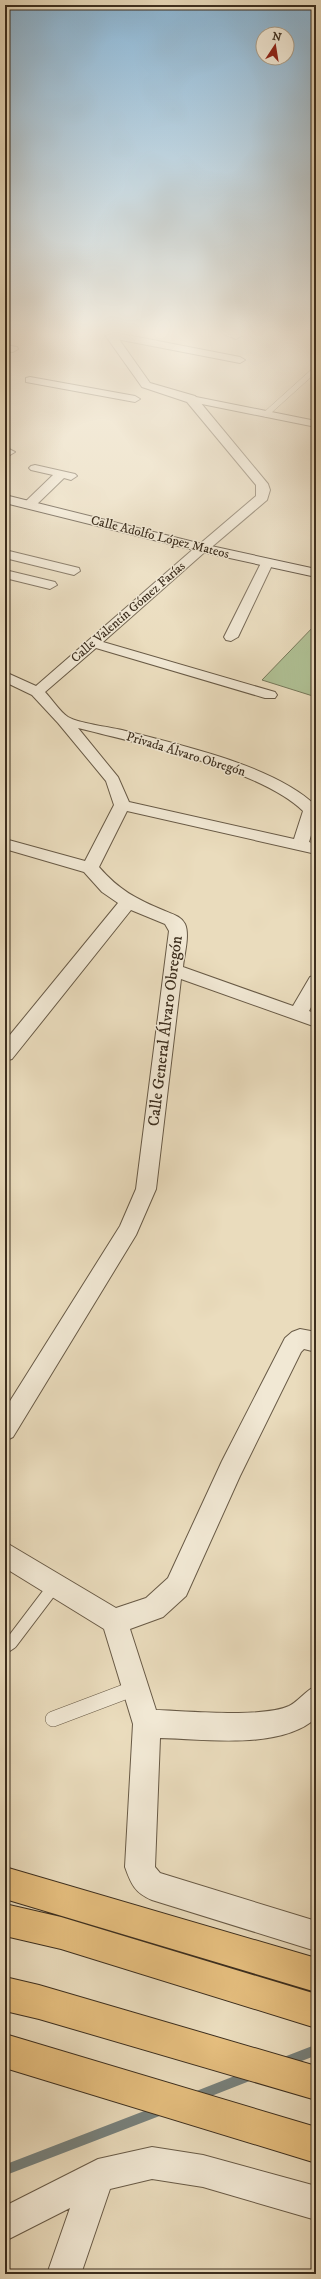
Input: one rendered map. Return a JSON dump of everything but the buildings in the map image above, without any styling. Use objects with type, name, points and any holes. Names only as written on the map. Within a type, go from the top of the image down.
[{"type":"highway","points":[[5,1884],[316,1975]]},
{"type":"highway","points":[[5,1920],[61,1933],[316,2011]]},
{"type":"highway","points":[[5,1994],[39,2002],[316,2082]]},
{"type":"highway","points":[[5,2051],[316,2145]]},
{"type":"street","name":"Calle Valentín Gómez Farías","points":[[37,692],[262,497],[262,484],[226,441]]},
{"type":"street","points":[[35,468],[74,476]]},
{"type":"street","points":[[29,505],[61,474]]},
{"type":"street","name":"Calle Adolfo López Mateos","points":[[6,500],[202,548],[316,573]]},
{"type":"street","points":[[5,554],[74,571]]},
{"type":"street","points":[[231,638],[267,563]]},
{"type":"street","points":[[5,574],[50,585]]},
{"type":"street","points":[[93,643],[270,695]]},
{"type":"street","points":[[5,676],[37,692],[63,720],[113,780],[122,805],[106,833],[90,868],[5,844]]},
{"type":"street","name":"Privada Álvaro Obregón","points":[[63,720],[174,748],[252,774],[298,797],[307,803],[311,810],[300,844]]},
{"type":"street","points":[[122,805],[300,844],[316,849]]},
{"type":"street","name":"Calle General Álvaro Obregón","points":[[5,1430],[129,1229],[146,1189],[174,970],[177,925],[171,920],[128,902],[108,888],[90,868]]},
{"type":"street","points":[[5,1054],[128,902]]},
{"type":"street","points":[[174,970],[316,1021]]},
{"type":"street","points":[[298,1014],[316,981]]},
{"type":"street","points":[[114,1621],[154,1608],[177,1587],[231,1469],[293,1345],[300,1339],[316,1342]]},
{"type":"street","points":[[5,1554],[114,1621],[147,1724],[140,1867],[144,1878],[152,1884],[316,1936]]},
{"type":"street","points":[[147,1724],[268,1726],[297,1717],[316,1700]]},
{"type":"street","points":[[5,2224],[98,2175],[152,2163],[203,2171],[316,2203]]},
{"type":"street","points":[[64,2274],[98,2175]]},
{"type":"lane","points":[[5,1647],[11,1643],[55,1585]]},
{"type":"lane","points":[[53,1719],[135,1688]]},
{"type":"green space","points":[[316,624],[316,697],[262,680]]},
{"type":"waterway","points":[[285,2062],[316,2050]]},
{"type":"waterway","points":[[195,2097],[251,2075]]},
{"type":"waterway","points":[[5,2170],[161,2110]]}]
